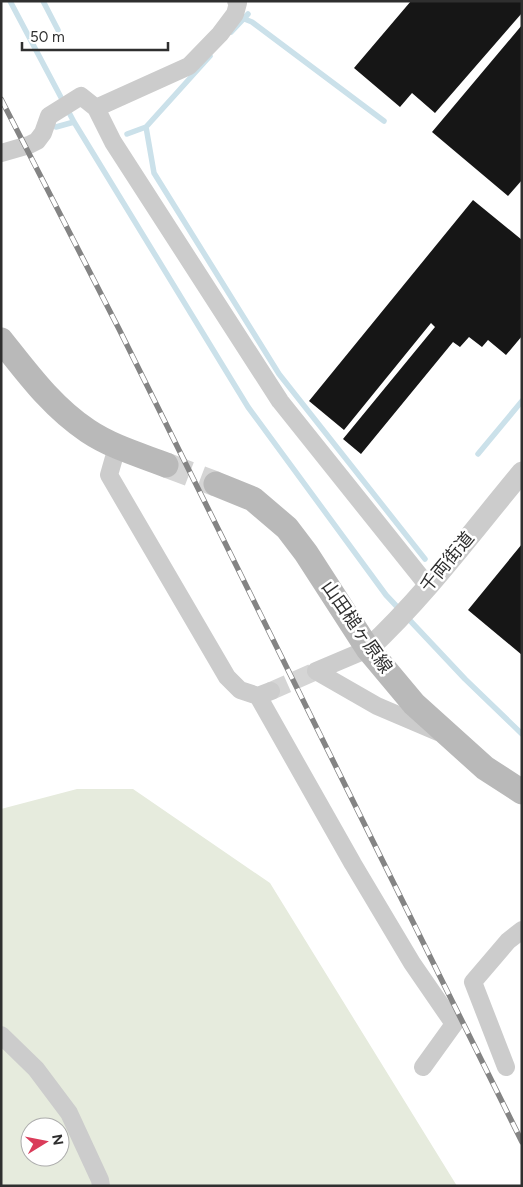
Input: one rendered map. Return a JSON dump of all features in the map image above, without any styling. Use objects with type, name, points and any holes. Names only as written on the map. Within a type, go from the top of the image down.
[{"type":"main road","points":[[1,340],[41,392],[63,413],[89,432],[117,447],[166,465]]},
{"type":"main road","name":"山田槌ヶ原線","points":[[216,484],[253,499],[287,528],[306,553],[368,649],[414,704],[485,768],[522,792]]},
{"type":"street","points":[[96,108],[189,66],[220,34],[235,14],[238,3],[236,1]]},
{"type":"street","points":[[1,153],[29,145],[37,140],[43,133],[49,116],[81,96],[96,108],[113,142],[280,401],[424,590]]},
{"type":"street","points":[[117,447],[108,475],[227,677],[240,690],[264,693],[353,864],[412,963],[454,1024],[423,1067]]},
{"type":"street","name":"千両街道","points":[[368,649],[424,590],[522,472]]},
{"type":"street","points":[[368,649],[316,671],[377,706],[452,738]]},
{"type":"street","points":[[506,1068],[473,982],[508,941],[522,930]]},
{"type":"street","points":[[1,1035],[36,1069],[69,1113],[101,1186]]},
{"type":"shaded area","points":[[77,789],[133,789],[270,883],[457,1186],[1,1186],[1,809]]},
{"type":"building","points":[[411,1],[522,1],[522,13],[435,113],[412,93],[400,107],[354,68]]},
{"type":"building","points":[[522,25],[522,180],[508,196],[432,132]]},
{"type":"building","points":[[473,200],[522,240],[522,336],[506,355],[488,340],[482,347],[469,337],[460,347],[453,342],[361,454],[343,439],[435,327],[431,323],[344,430],[309,401]]},
{"type":"building","points":[[522,544],[522,655],[468,610]]},
{"type":"waterway","points":[[10,1],[74,122],[248,407],[386,595],[465,679],[522,734]]},
{"type":"waterway","points":[[43,1],[58,30]]},
{"type":"waterway","points":[[231,32],[248,14]]},
{"type":"waterway","points":[[242,18],[252,22],[384,121]]},
{"type":"waterway","points":[[210,56],[146,127],[154,173],[279,374],[425,559]]},
{"type":"waterway","points":[[56,127],[74,122]]},
{"type":"waterway","points":[[127,134],[146,127]]},
{"type":"waterway","points":[[478,454],[522,401]]},
{"type":"tunnel","points":[[166,465],[216,484]]},
{"type":"tunnel","points":[[271,691],[316,671]]},
{"type":"railway","points":[[1,99],[119,329],[522,1142]]}]
